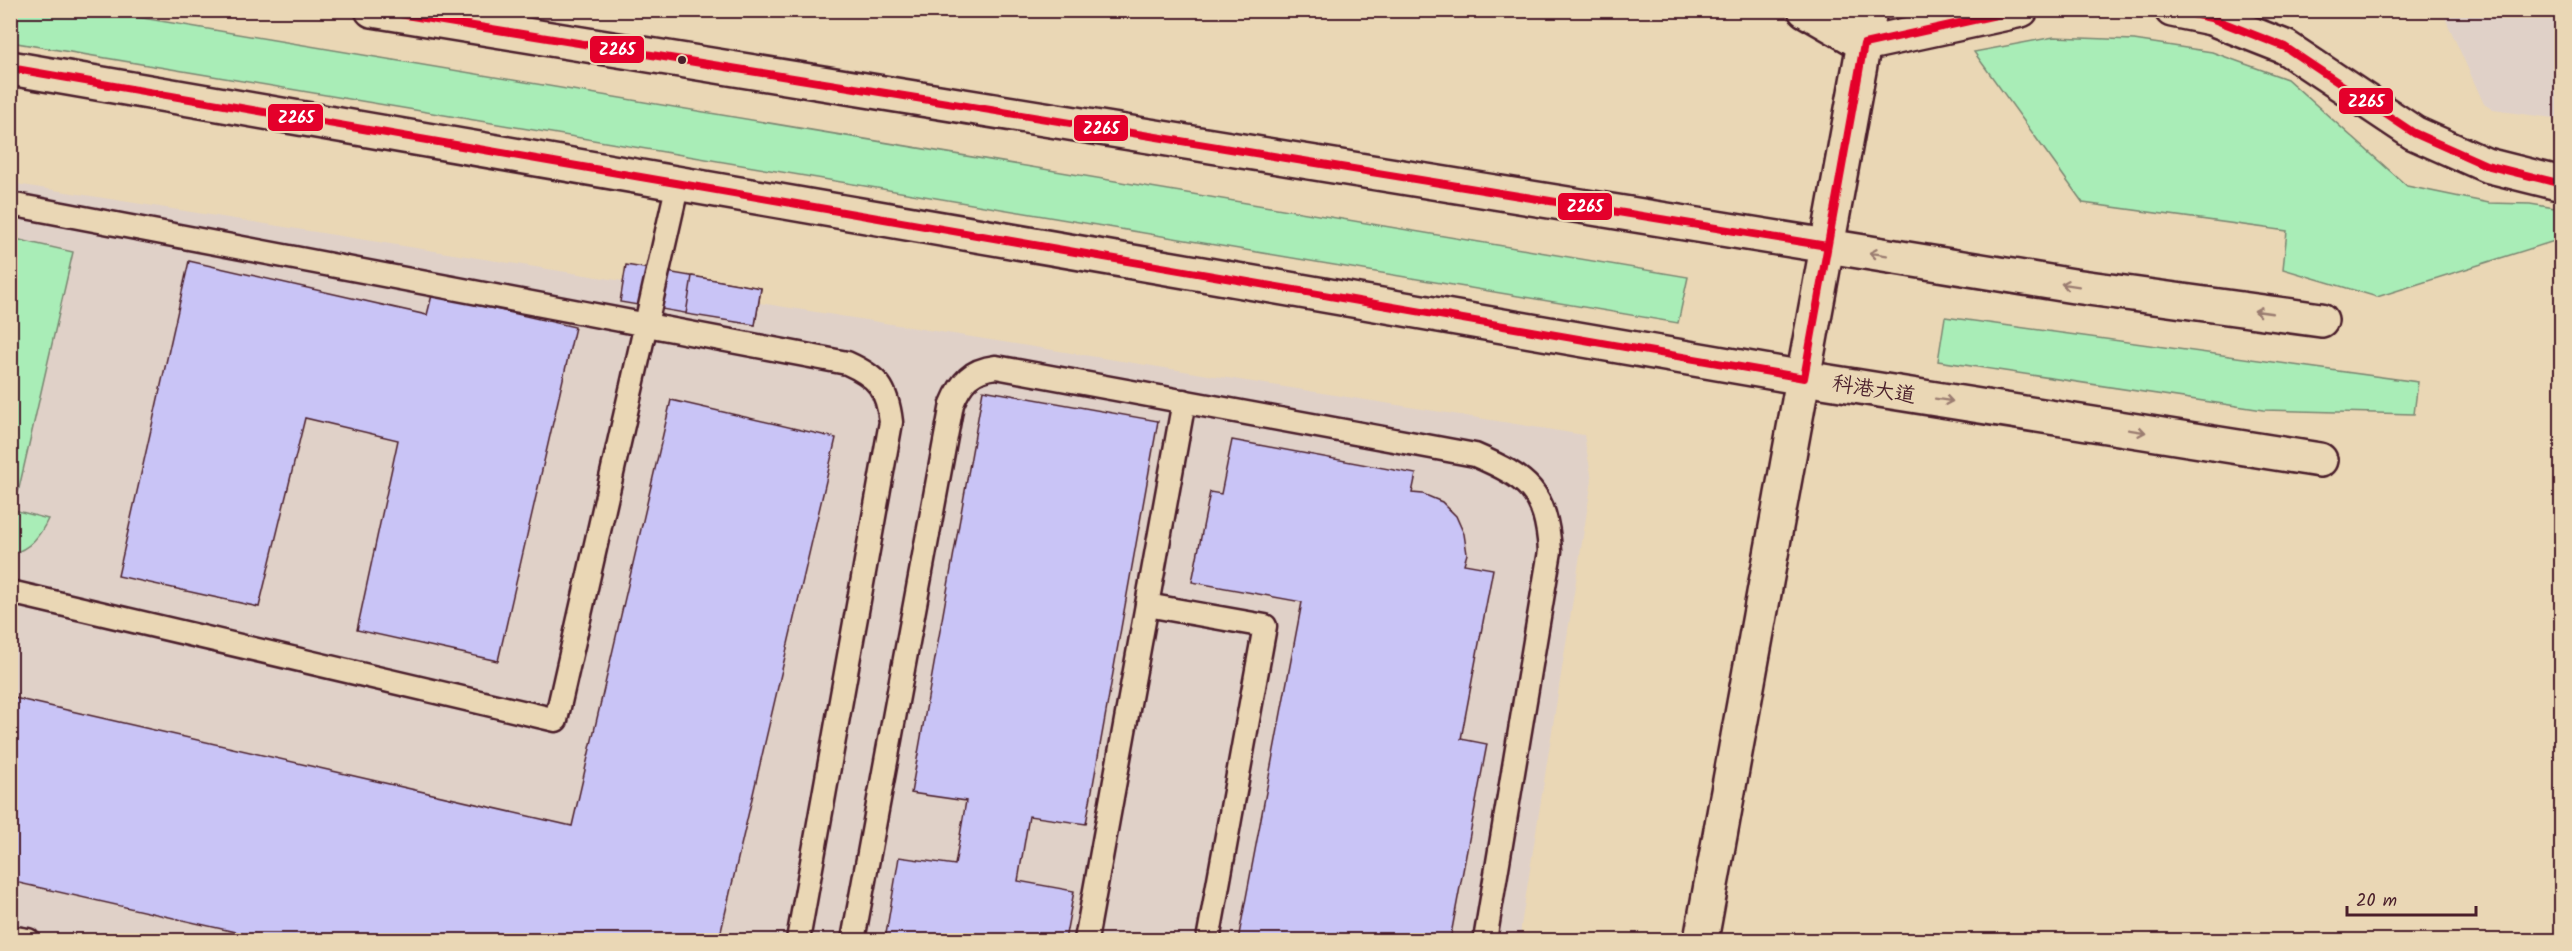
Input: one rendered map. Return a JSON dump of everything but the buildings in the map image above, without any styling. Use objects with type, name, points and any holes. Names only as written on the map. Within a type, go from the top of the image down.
[{"type":"street","points":[[372,10],[2074,286],[2321,320]]},
{"type":"street","points":[[1804,10],[1864,44],[2021,10]]},
{"type":"street","points":[[1701,940],[1870,10]]},
{"type":"street","points":[[2172,10],[2211,18],[2285,47],[2414,133],[2486,165],[2562,184]]},
{"type":"street","name":"科港大道","points":[[10,68],[1803,378],[2320,460]]},
{"type":"lane","points":[[10,592],[556,720],[678,183]]},
{"type":"lane","points":[[10,204],[847,363],[865,371],[880,384],[889,403],[891,422],[798,940]]},
{"type":"lane","points":[[853,940],[950,416],[958,390],[968,376],[981,369],[996,367],[1475,455],[1516,476],[1534,491],[1546,518],[1550,551],[1485,940]]},
{"type":"lane","points":[[1086,940],[1184,401]]},
{"type":"lane","points":[[1147,605],[1265,626],[1208,940]]},
{"type":"lane","points":[[10,937],[28,940]]},
{"type":"shaded area","points":[[2442,11],[2561,11],[2561,119],[2493,110],[2484,104]]},
{"type":"shaded area","points":[[10,183],[1584,435],[1592,480],[1521,926],[1521,940],[11,940]]},
{"type":"green space","points":[[10,11],[101,11],[1688,277],[1678,323],[11,42]]},
{"type":"green space","points":[[2054,37],[2134,40],[2212,52],[2287,79],[2407,186],[2489,203],[2530,204],[2561,209],[2561,239],[2377,297],[2283,269],[2287,231],[2083,203],[1974,52]]},
{"type":"green space","points":[[11,238],[73,252],[14,510],[48,519],[34,541],[24,549],[11,554]]},
{"type":"green space","points":[[1945,317],[2418,382],[2414,414],[2263,410],[1938,361]]},
{"type":"transit line","name":"Z265","points":[[375,10],[1827,246]]},
{"type":"transit line","name":"Z265","points":[[10,68],[1804,378],[1864,44],[2019,10]]},
{"type":"transit line","name":"Z265","points":[[2174,10],[2211,18],[2285,47],[2414,133],[2486,165],[2562,184]]}]
